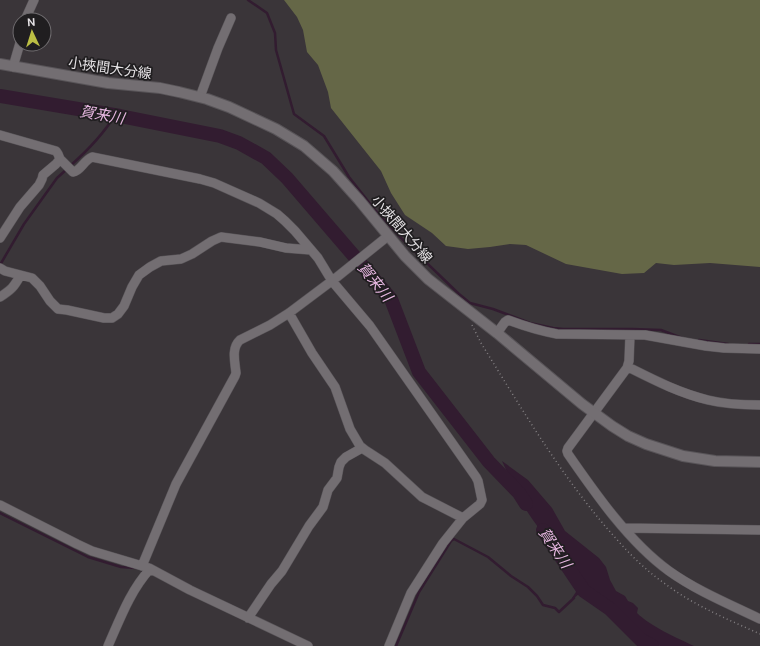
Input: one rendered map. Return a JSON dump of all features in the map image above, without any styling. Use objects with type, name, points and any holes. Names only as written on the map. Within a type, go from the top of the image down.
[{"type":"main road","name":"小挾間大分線","points":[[0,64],[108,84],[168,90],[200,97],[229,107],[286,134],[304,146],[341,179],[384,239],[405,256],[428,279],[612,426],[628,436],[646,444],[693,458],[714,461],[760,462]]},
{"type":"street","points":[[29,12],[34,0]]},
{"type":"street","points":[[200,97],[231,18]]},
{"type":"street","points":[[13,67],[17,52]]},
{"type":"street","points":[[0,135],[56,151],[60,159],[73,172],[77,171],[84,162],[92,157],[200,179],[214,183],[254,200],[277,214],[295,231],[335,279],[370,326],[476,477],[482,500],[480,504],[463,518],[443,543],[411,593],[389,646]]},
{"type":"street","points":[[0,238],[20,207],[39,185],[43,175],[60,159]]},
{"type":"street","points":[[0,268],[20,276],[32,278],[58,309],[104,318],[112,318],[118,314],[124,306],[132,287],[139,276],[150,267],[160,261],[181,259],[192,254],[216,238],[225,237],[260,242],[286,248],[311,250]]},
{"type":"street","points":[[108,646],[131,595],[145,575],[146,567],[176,484],[235,376],[234,350],[237,342],[289,313],[335,279],[384,239]]},
{"type":"street","points":[[0,297],[16,285],[20,276]]},
{"type":"street","points":[[289,313],[312,353],[335,387],[350,429],[362,448],[385,463],[422,497],[463,518]]},
{"type":"street","points":[[497,333],[508,320],[557,334],[655,336],[706,346],[760,349]]},
{"type":"street","points":[[630,335],[628,367],[568,448],[567,452],[624,528],[658,562],[675,575],[709,595],[760,619]]},
{"type":"street","points":[[628,367],[670,388],[709,400],[732,404],[760,405]]},
{"type":"street","points":[[248,618],[271,584],[282,571],[305,532],[323,506],[328,490],[337,478],[341,462],[346,457],[362,448]]},
{"type":"street","points":[[0,505],[87,549],[146,567],[190,590],[308,646]]},
{"type":"street","points":[[624,528],[760,530]]},
{"type":"green space","points":[[284,0],[760,0],[760,267],[710,263],[674,265],[656,263],[644,273],[622,274],[566,264],[526,245],[510,244],[468,249],[446,246],[432,233],[405,215],[391,193],[381,171],[331,108],[328,92],[318,65],[307,52],[303,30],[297,17]]},
{"type":"water","points":[[502,461],[528,480],[552,508],[565,531],[599,558],[606,567],[610,580],[616,591],[625,596],[628,601],[633,603],[638,608],[637,613],[642,618],[656,627],[694,646],[660,646],[628,630],[613,615],[610,606],[587,587],[573,599],[572,598],[583,581],[533,520],[517,493]]},
{"type":"waterway","points":[[248,0],[267,13],[275,33],[276,50],[294,114],[324,136],[349,177],[375,210],[405,242],[470,303],[493,309],[530,323],[553,328],[661,330],[682,338]]},
{"type":"waterway","name":"賀来川","points":[[0,96],[120,116],[220,136],[239,143],[266,158],[287,178],[391,299],[419,372],[489,462],[519,493],[526,504]]},
{"type":"waterway","points":[[70,166],[83,155],[115,115]]},
{"type":"waterway","points":[[0,265],[24,224],[57,178],[67,169]]},
{"type":"waterway","points":[[699,340],[728,344]]},
{"type":"waterway","points":[[749,344],[760,344]]},
{"type":"waterway","points":[[0,513],[88,557],[121,567],[136,568]]},
{"type":"waterway","name":"賀来川","points":[[543,530],[584,591],[610,609],[641,640],[652,646]]},
{"type":"waterway","points":[[396,646],[419,592],[451,541],[454,539],[488,557],[511,576],[528,587],[543,605],[555,608],[559,612],[574,598]]}]
